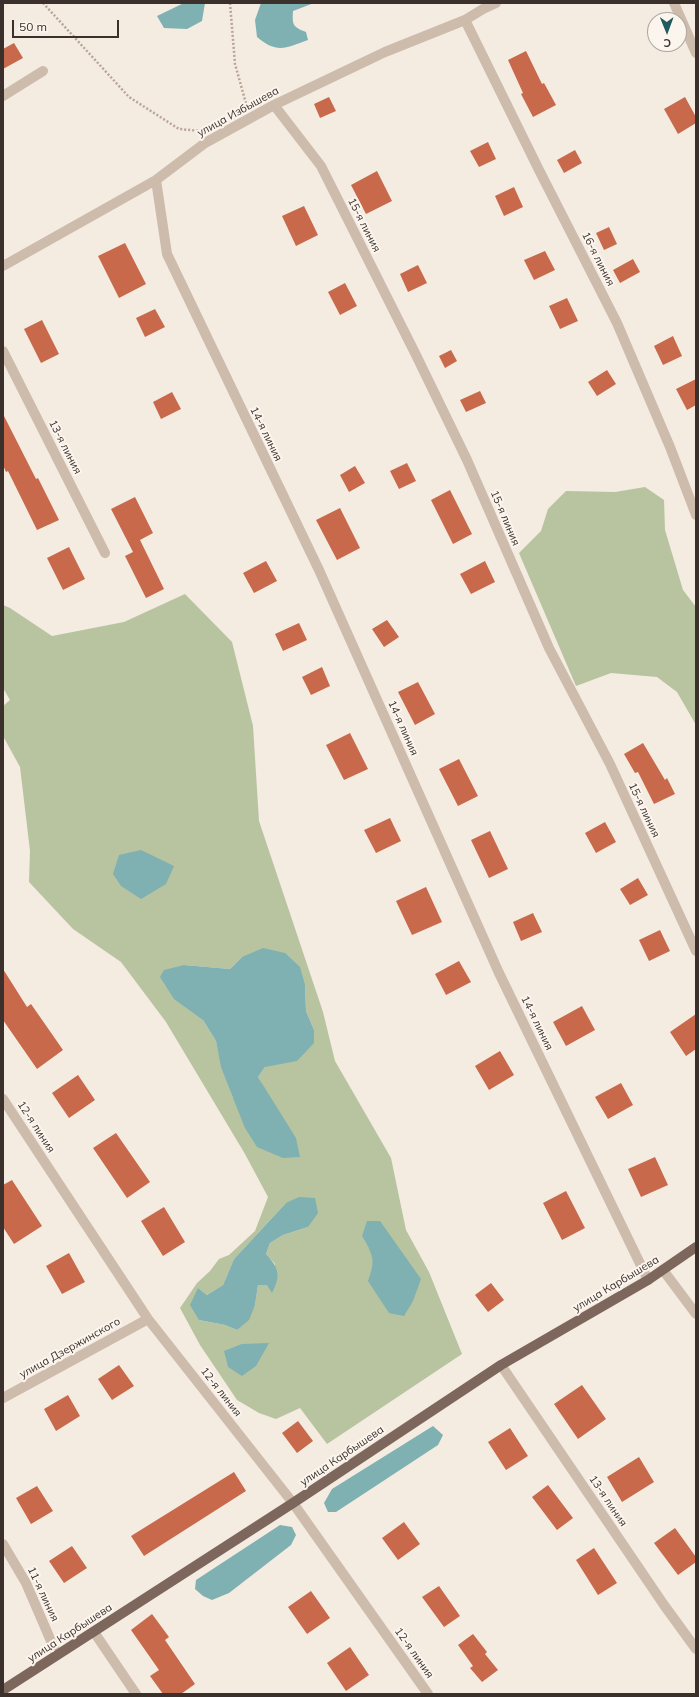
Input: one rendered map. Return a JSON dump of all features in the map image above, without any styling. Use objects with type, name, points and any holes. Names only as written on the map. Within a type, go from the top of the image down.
[{"type":"main road","name":"улица Карбышева","points":[[3,1690],[293,1503],[501,1365],[648,1280],[696,1247]]},
{"type":"street","name":"улица Избышева","points":[[3,266],[156,180],[205,143],[274,104],[385,52],[466,20],[484,6],[496,3]]},
{"type":"street","points":[[674,3],[696,53]]},
{"type":"street","name":"16-я линия","points":[[466,20],[539,170],[617,323],[670,447],[696,515]]},
{"type":"street","points":[[3,96],[43,71]]},
{"type":"street","name":"15-я линия","points":[[274,104],[320,166],[416,355],[468,460],[549,648],[610,764],[696,951]]},
{"type":"street","name":"14-я линия","points":[[156,180],[167,254],[319,570],[499,972],[648,1280]]},
{"type":"street","name":"13-я линия","points":[[3,352],[105,553]]},
{"type":"street","name":"12-я линия","points":[[3,1099],[148,1319],[293,1503],[428,1694]]},
{"type":"street","points":[[663,1270],[696,1314]]},
{"type":"street","name":"улица Дзержинского","points":[[3,1398],[148,1319]]},
{"type":"street","name":"13-я линия","points":[[501,1365],[664,1605],[696,1649]]},
{"type":"street","name":"11-я линия","points":[[3,1544],[26,1582],[57,1656]]},
{"type":"street","points":[[94,1632],[136,1694]]},
{"type":"path","points":[[43,3],[129,97],[179,129],[223,133]]},
{"type":"path","points":[[230,3],[235,64],[250,118]]},
{"type":"green space","points":[[645,487],[664,500],[665,530],[683,590],[696,607],[696,725],[677,692],[657,677],[611,673],[576,686],[519,553],[541,531],[548,509],[566,491],[615,492]]},
{"type":"green space","points":[[185,594],[232,642],[253,726],[259,821],[323,1012],[335,1061],[391,1158],[406,1230],[429,1272],[462,1354],[327,1444],[300,1408],[276,1419],[259,1413],[237,1400],[200,1345],[180,1308],[197,1283],[210,1271],[219,1259],[229,1255],[255,1231],[268,1197],[245,1154],[166,1022],[121,962],[73,929],[29,882],[30,851],[20,767],[3,736],[3,706],[10,700],[3,688],[3,605],[10,608],[52,636],[124,622]],"holes":[[[242,957],[305,985],[306,1011],[314,1030],[265,1067],[258,1077],[268,1095],[233,1098],[222,1067],[216,1041],[203,1020],[184,965],[230,969]],[[286,1203],[308,1227],[283,1235],[270,1243],[266,1254],[275,1264],[267,1285],[258,1285],[255,1305],[237,1330],[225,1325],[199,1320],[198,1288],[207,1295],[223,1285],[234,1259]],[[362,1236],[413,1301],[373,1267],[373,1255]]]},
{"type":"water","points":[[184,3],[205,3],[202,21],[187,29],[164,28],[157,16]]},
{"type":"water","points":[[261,3],[314,3],[293,11],[294,25],[298,29],[306,32],[308,40],[287,47],[276,48],[270,46],[257,37],[255,20]]},
{"type":"water","points":[[141,850],[174,866],[166,884],[141,899],[121,886],[113,874],[119,855]]},
{"type":"water","points":[[263,948],[285,953],[300,967],[305,985],[306,1011],[314,1030],[314,1043],[297,1061],[265,1067],[258,1077],[296,1138],[300,1157],[283,1158],[257,1147],[245,1128],[221,1067],[216,1041],[203,1020],[174,999],[160,977],[164,970],[184,965],[230,969],[242,957]]},
{"type":"water","points":[[299,1197],[315,1198],[318,1213],[308,1227],[283,1235],[270,1243],[266,1254],[274,1264],[277,1272],[277,1282],[272,1293],[267,1285],[258,1285],[255,1305],[249,1320],[237,1330],[225,1325],[199,1320],[190,1305],[198,1288],[207,1295],[223,1285],[234,1259],[286,1203]]},
{"type":"water","points":[[367,1221],[380,1221],[421,1279],[413,1301],[404,1316],[389,1313],[368,1281],[373,1263],[369,1248],[362,1236]]},
{"type":"water","points":[[269,1343],[256,1366],[242,1376],[228,1367],[224,1351],[242,1344]]},
{"type":"water","points":[[433,1426],[443,1435],[438,1445],[336,1512],[328,1512],[324,1503],[332,1489]]},
{"type":"water","points":[[280,1525],[292,1527],[296,1535],[291,1545],[229,1593],[212,1600],[203,1596],[195,1589],[196,1580]]},
{"type":"building","points":[[14,43],[23,58],[3,69],[3,49]]},
{"type":"building","points":[[526,51],[542,84],[544,83],[556,105],[533,117],[521,94],[523,93],[508,60]]},
{"type":"building","points":[[329,97],[336,111],[320,118],[314,104]]},
{"type":"building","points":[[685,97],[696,117],[696,123],[678,134],[664,109]]},
{"type":"building","points":[[488,142],[496,159],[479,167],[470,151]]},
{"type":"building","points":[[575,150],[582,163],[564,173],[557,160]]},
{"type":"building","points":[[377,171],[392,201],[366,214],[351,185]]},
{"type":"building","points":[[514,187],[523,207],[504,216],[495,196]]},
{"type":"building","points":[[304,206],[318,235],[296,246],[282,216]]},
{"type":"building","points":[[609,227],[617,244],[604,250],[596,233]]},
{"type":"building","points":[[125,243],[146,284],[119,298],[98,256]]},
{"type":"building","points":[[545,251],[555,270],[534,280],[524,260]]},
{"type":"building","points":[[633,259],[640,272],[620,283],[613,270]]},
{"type":"building","points":[[418,265],[427,283],[408,292],[400,274]]},
{"type":"building","points":[[345,283],[357,306],[340,315],[328,292]]},
{"type":"building","points":[[567,298],[578,321],[560,329],[549,306]]},
{"type":"building","points":[[155,309],[165,327],[145,337],[136,318]]},
{"type":"building","points":[[42,320],[59,354],[41,363],[24,329]]},
{"type":"building","points":[[673,336],[682,356],[663,365],[654,346]]},
{"type":"building","points":[[451,350],[457,361],[445,368],[439,356]]},
{"type":"building","points":[[607,370],[616,384],[597,396],[588,382]]},
{"type":"building","points":[[696,379],[696,405],[687,410],[676,389]]},
{"type":"building","points":[[480,391],[486,403],[466,412],[460,400]]},
{"type":"building","points":[[172,392],[181,409],[161,419],[153,402]]},
{"type":"building","points":[[3,414],[59,520],[37,530],[8,471],[6,472],[3,465]]},
{"type":"building","points":[[407,463],[416,481],[399,489],[390,471]]},
{"type":"building","points":[[355,466],[365,483],[349,492],[340,475]]},
{"type":"building","points":[[450,490],[472,534],[453,544],[431,500]]},
{"type":"building","points":[[135,497],[153,533],[140,540],[164,589],[146,598],[125,556],[133,552],[111,509]]},
{"type":"building","points":[[340,508],[360,548],[337,560],[316,520]]},
{"type":"building","points":[[69,547],[85,579],[63,590],[47,558]]},
{"type":"building","points":[[266,561],[277,581],[254,593],[243,573]]},
{"type":"building","points":[[485,561],[495,582],[471,594],[460,574]]},
{"type":"building","points":[[387,620],[399,637],[384,647],[372,629]]},
{"type":"building","points":[[299,623],[307,640],[283,651],[275,634]]},
{"type":"building","points":[[322,667],[330,686],[311,695],[302,677]]},
{"type":"building","points":[[418,682],[435,714],[415,725],[398,692]]},
{"type":"building","points":[[350,733],[368,769],[344,780],[326,745]]},
{"type":"building","points":[[643,743],[665,780],[667,778],[675,794],[654,804],[638,772],[635,773],[624,754]]},
{"type":"building","points":[[459,759],[478,796],[458,806],[439,769]]},
{"type":"building","points":[[390,818],[401,841],[376,853],[364,830]]},
{"type":"building","points":[[605,822],[616,842],[596,853],[585,833]]},
{"type":"building","points":[[490,831],[508,869],[489,878],[471,840]]},
{"type":"building","points":[[638,878],[648,895],[630,905],[620,889]]},
{"type":"building","points":[[426,887],[442,922],[412,935],[396,901]]},
{"type":"building","points":[[533,913],[542,932],[521,941],[513,922]]},
{"type":"building","points":[[660,930],[670,951],[649,961],[639,940]]},
{"type":"building","points":[[459,961],[471,982],[446,995],[435,974]]},
{"type":"building","points":[[3,969],[27,1007],[31,1004],[63,1050],[37,1069],[3,1020]]},
{"type":"building","points":[[582,1006],[595,1030],[566,1046],[553,1022]]},
{"type":"building","points":[[696,1014],[696,1049],[686,1056],[670,1032]]},
{"type":"building","points":[[500,1051],[514,1075],[489,1090],[475,1066]]},
{"type":"building","points":[[78,1075],[95,1100],[69,1118],[52,1093]]},
{"type":"building","points":[[621,1083],[633,1105],[608,1119],[595,1097]]},
{"type":"building","points":[[116,1133],[150,1182],[127,1198],[93,1148]]},
{"type":"building","points":[[655,1157],[668,1185],[641,1197],[628,1169]]},
{"type":"building","points":[[12,1180],[42,1226],[14,1244],[3,1227],[3,1185]]},
{"type":"building","points":[[566,1191],[585,1228],[562,1240],[543,1203]]},
{"type":"building","points":[[164,1207],[185,1242],[163,1256],[141,1221]]},
{"type":"building","points":[[69,1253],[85,1282],[62,1294],[46,1266]]},
{"type":"building","points":[[491,1283],[504,1300],[488,1312],[475,1295]]},
{"type":"building","points":[[119,1365],[134,1386],[112,1400],[98,1379]]},
{"type":"building","points":[[582,1385],[606,1419],[578,1439],[554,1404]]},
{"type":"building","points":[[68,1395],[80,1416],[56,1431],[44,1409]]},
{"type":"building","points":[[298,1421],[313,1441],[297,1453],[282,1433]]},
{"type":"building","points":[[510,1428],[528,1456],[506,1470],[488,1442]]},
{"type":"building","points":[[639,1457],[654,1482],[622,1502],[607,1477]]},
{"type":"building","points":[[234,1472],[246,1491],[144,1556],[131,1536]]},
{"type":"building","points":[[548,1485],[573,1518],[557,1530],[532,1497]]},
{"type":"building","points":[[37,1486],[53,1511],[31,1524],[16,1498]]},
{"type":"building","points":[[404,1522],[420,1544],[398,1560],[382,1538]]},
{"type":"building","points":[[675,1528],[696,1557],[696,1562],[678,1575],[654,1543]]},
{"type":"building","points":[[72,1546],[87,1568],[64,1583],[49,1561]]},
{"type":"building","points":[[594,1548],[617,1583],[598,1595],[576,1560]]},
{"type":"building","points":[[439,1586],[460,1616],[444,1627],[422,1597]]},
{"type":"building","points":[[311,1591],[330,1618],[307,1634],[288,1607]]},
{"type":"building","points":[[152,1614],[169,1637],[165,1640],[195,1684],[181,1694],[163,1694],[150,1676],[159,1670],[131,1630]]},
{"type":"building","points":[[473,1634],[487,1652],[485,1654],[498,1670],[482,1682],[470,1668],[473,1666],[458,1645]]},
{"type":"building","points":[[350,1647],[369,1675],[346,1691],[327,1663]]}]
